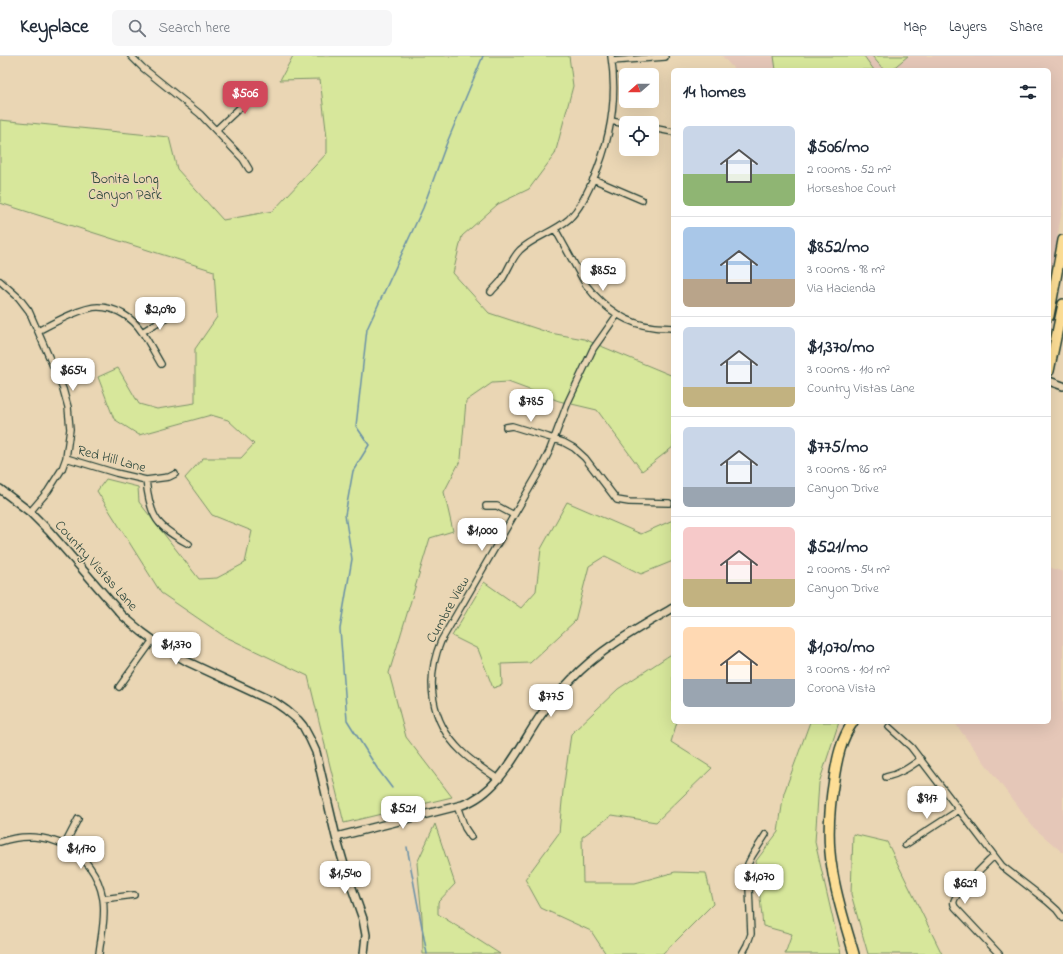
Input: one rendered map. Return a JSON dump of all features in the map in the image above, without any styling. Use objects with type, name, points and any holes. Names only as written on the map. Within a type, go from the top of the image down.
[{"type":"main road","points":[[1051,305],[1063,240]]},
{"type":"main road","points":[[1051,361],[1063,304]]},
{"type":"main road","points":[[846,726],[836,760],[831,799],[829,838],[836,889],[854,954]]},
{"type":"street","points":[[131,56],[143,68],[200,114],[243,159],[249,169]]},
{"type":"street","points":[[491,292],[502,280],[511,262],[520,250],[531,241],[555,230],[567,220],[584,199],[604,151],[611,121],[614,97],[612,59],[664,57]]},
{"type":"street","points":[[216,130],[262,87]]},
{"type":"street","points":[[611,121],[619,123]]},
{"type":"street","points":[[659,129],[671,132]]},
{"type":"street","points":[[593,179],[642,200]]},
{"type":"street","points":[[555,230],[586,285],[598,299],[617,315],[629,321],[648,326],[671,328]]},
{"type":"street","points":[[0,281],[19,298],[29,311],[63,389],[68,407],[70,429],[66,458],[62,468],[48,491],[30,512]]},
{"type":"street","points":[[38,330],[79,312],[98,307],[109,308],[121,312],[133,320],[161,364]]},
{"type":"street","points":[[142,332],[170,315]]},
{"type":"street","name":"Cumbre View","points":[[498,779],[467,757],[455,745],[441,723],[433,699],[432,678],[435,656],[441,640],[539,472],[549,452],[568,402],[593,349],[617,315]]},
{"type":"street","points":[[1051,382],[1063,386]]},
{"type":"street","points":[[506,427],[512,426],[554,439],[574,448],[585,458],[617,500],[629,502],[669,503]]},
{"type":"street","name":"Red Hill Lane","points":[[66,458],[116,474],[146,480],[169,477],[175,474]]},
{"type":"street","points":[[146,480],[151,508],[161,525],[172,535],[189,544]]},
{"type":"street","name":"Country Vistas Lane","points":[[0,489],[30,512],[64,548],[123,616],[153,640],[188,662],[276,703],[298,720],[307,732],[316,752],[336,837],[363,919],[366,935],[364,954]]},
{"type":"street","points":[[486,506],[497,506],[514,515]]},
{"type":"street","points":[[336,837],[457,806],[481,796],[498,779],[556,696],[579,672],[623,637],[671,609]]},
{"type":"street","points":[[119,687],[153,640]]},
{"type":"street","points":[[889,727],[909,744],[1002,866],[1052,905],[1063,918]]},
{"type":"street","points":[[886,776],[894,775],[909,768],[921,759]]},
{"type":"street","points":[[457,806],[465,828],[471,837]]},
{"type":"street","points":[[905,845],[959,810]]},
{"type":"street","points":[[65,844],[78,819]]},
{"type":"street","points":[[742,954],[748,945],[751,934],[748,864],[766,834]]},
{"type":"street","points":[[0,842],[32,837],[49,839],[65,844],[81,857],[90,867],[97,879],[104,907],[99,954]]},
{"type":"street","points":[[994,856],[959,892],[954,900],[954,904],[958,911],[999,954]]},
{"type":"street","points":[[103,899],[134,895]]},
{"type":"shaded area","points":[[722,56],[1063,56],[1063,205],[1051,273],[1051,68],[733,68]]},
{"type":"shaded area","points":[[1051,568],[1063,572],[1063,853],[1033,827],[956,724],[1051,724]]},
{"type":"green space","name":"Bonita Long Canyon Park","points":[[293,56],[569,56],[573,86],[555,154],[529,189],[498,204],[462,236],[453,273],[489,313],[550,333],[584,339],[671,375],[671,449],[642,471],[597,410],[559,401],[508,382],[492,383],[466,401],[461,459],[444,492],[453,531],[430,538],[389,673],[406,737],[452,797],[344,823],[308,676],[224,636],[161,593],[97,491],[106,479],[138,487],[139,502],[199,579],[217,578],[245,563],[252,531],[212,515],[185,478],[203,458],[241,458],[254,444],[228,420],[211,415],[139,435],[114,419],[98,377],[118,368],[139,404],[157,409],[195,403],[195,349],[217,317],[214,271],[0,203],[0,120],[169,137],[177,169],[223,220],[273,211],[327,153],[327,138],[320,79],[280,80]]},
{"type":"green space","points":[[774,56],[864,56],[873,68],[776,68]]},
{"type":"green space","points":[[872,56],[908,56],[893,68],[882,68]]},
{"type":"green space","points":[[567,502],[641,534],[671,521],[671,562],[641,574],[605,556],[589,566],[575,621],[530,663],[501,664],[502,685],[493,688],[478,649],[452,636],[484,582],[521,608],[536,591],[541,549]]},
{"type":"green space","points":[[671,654],[671,724],[676,724],[671,742],[712,768],[656,822],[612,815],[582,837],[583,883],[635,883],[675,872],[706,873],[713,904],[662,954],[606,954],[591,931],[541,908],[525,879],[559,833],[571,734],[618,689]]},
{"type":"green space","points":[[809,724],[838,724],[819,783],[815,842],[841,954],[785,954],[792,934],[763,926],[756,861],[778,832],[784,793]]},
{"type":"green space","points":[[435,824],[455,884],[438,902],[438,914],[500,954],[423,954],[422,917],[417,863]]},
{"type":"green space","points":[[853,834],[887,842],[942,954],[868,954],[851,894]]},
{"type":"waterway","points":[[392,788],[377,768],[347,720],[340,629],[352,559],[345,515],[353,471],[369,445],[356,426],[367,329],[423,208],[446,145],[483,56]]},
{"type":"waterway","points":[[407,847],[427,954]]}]
